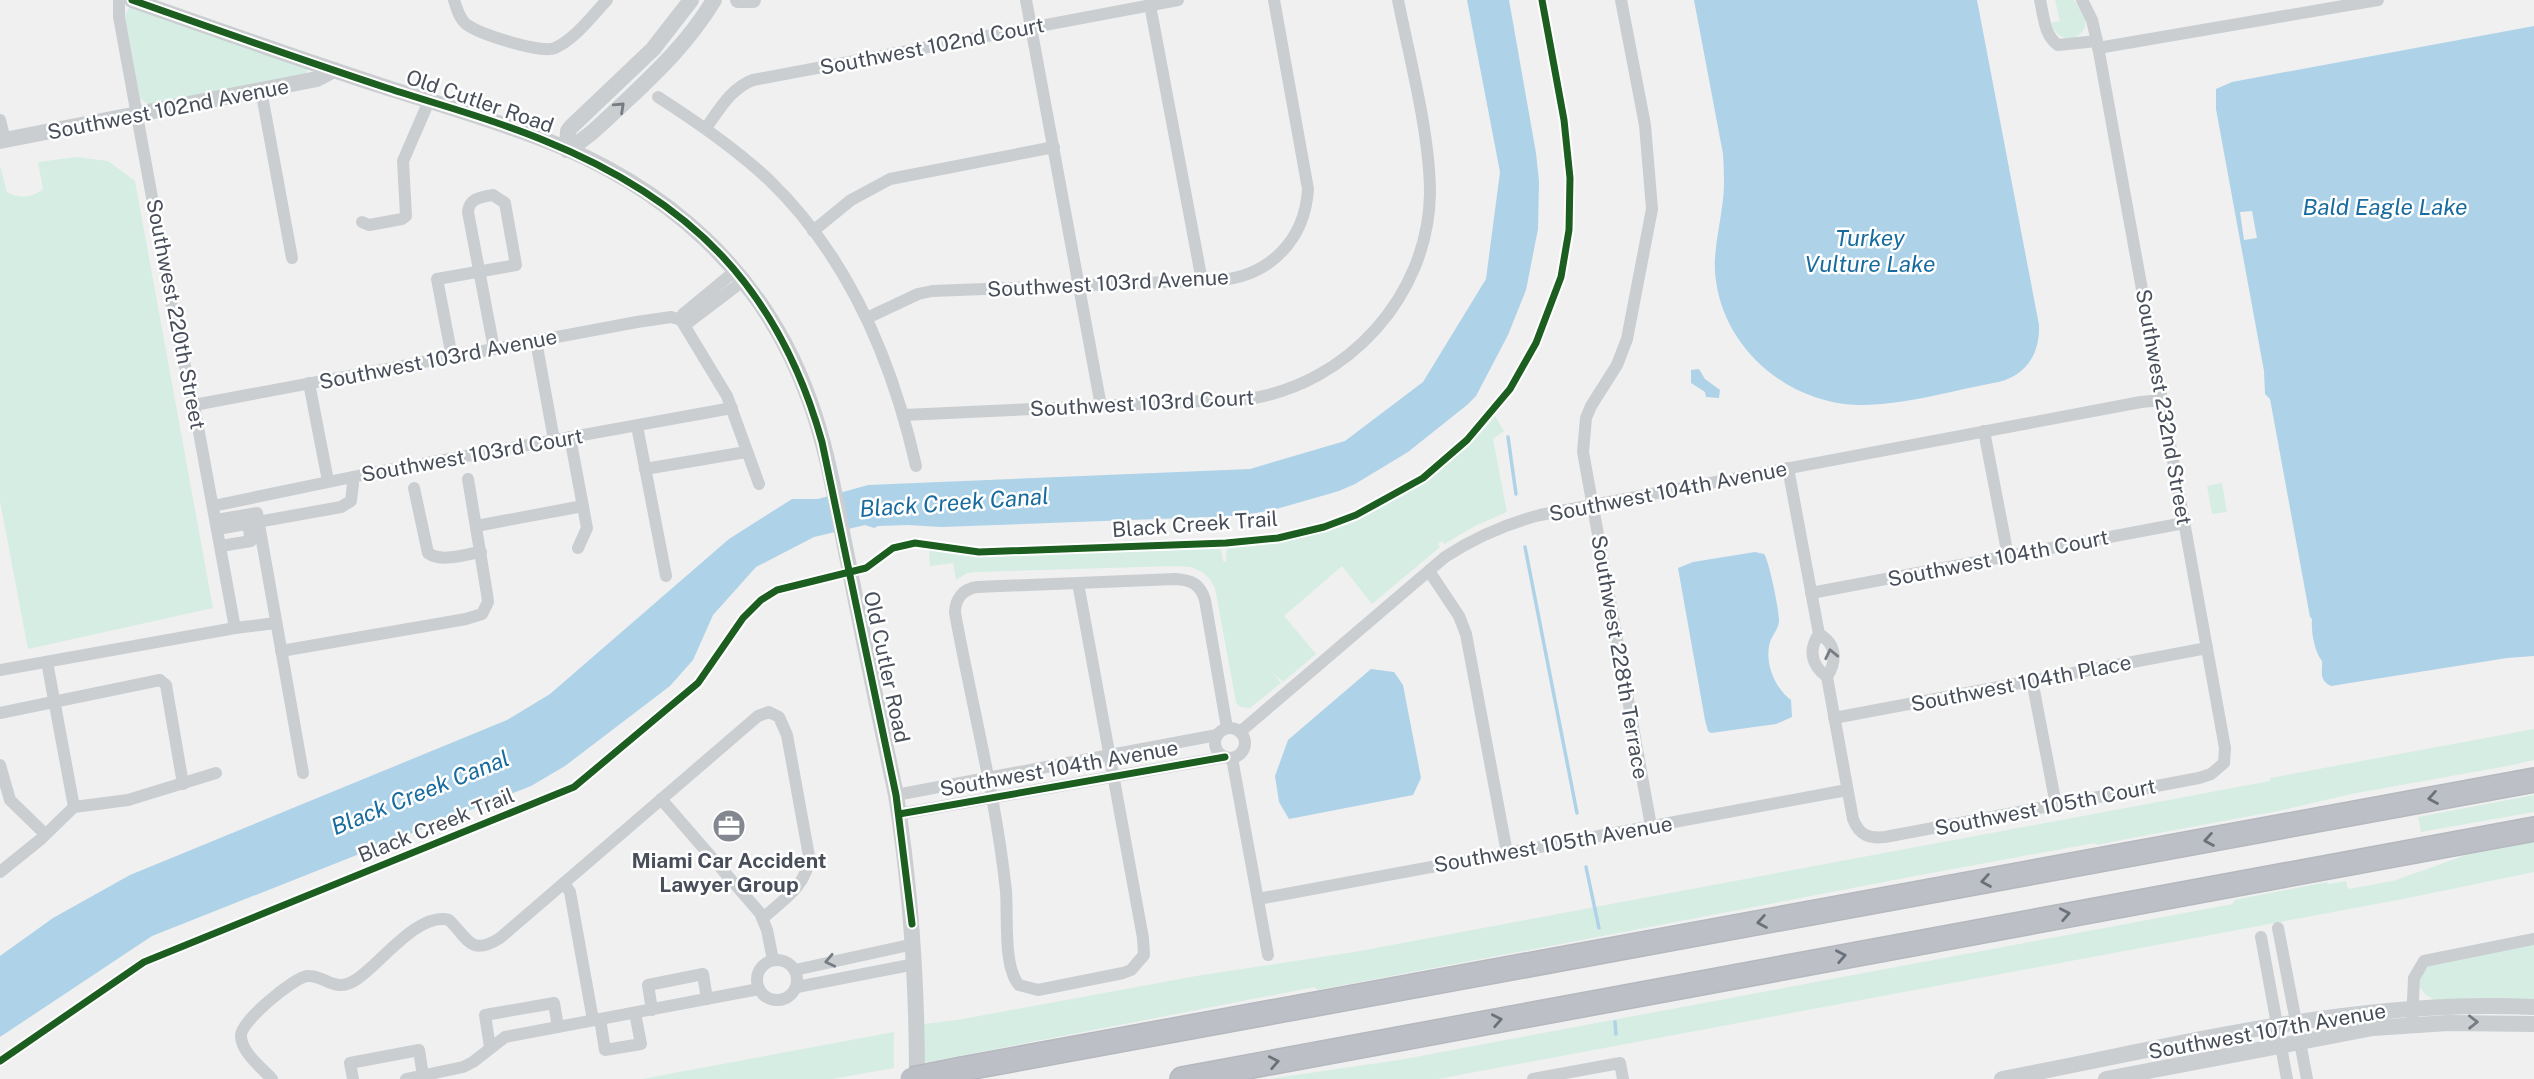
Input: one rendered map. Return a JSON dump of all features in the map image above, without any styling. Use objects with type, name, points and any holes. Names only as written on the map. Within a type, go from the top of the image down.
[{"type":"highway","points":[[915,1079],[2534,780]]},
{"type":"highway","points":[[1182,1079],[2534,829]]},
{"type":"street","name":"Southwest 220th Street","points":[[119,0],[119,17],[175,323],[194,405],[235,624]]},
{"type":"street","name":"Old Cutler Road","points":[[132,0],[567,150],[621,176],[668,206],[706,239],[739,276],[773,324],[793,360],[815,417],[832,483],[899,814],[914,944],[915,1079]]},
{"type":"street","points":[[454,0],[465,23],[481,31],[543,51],[557,47],[567,40],[607,0]]},
{"type":"street","points":[[567,150],[568,131],[571,127],[653,49],[691,0]]},
{"type":"street","points":[[567,150],[588,138],[671,58],[690,36],[714,0]]},
{"type":"street","points":[[738,0],[753,0]]},
{"type":"street","points":[[1026,0],[1101,406]]},
{"type":"street","name":"Southwest 102nd Court","points":[[706,128],[734,92],[753,80],[1178,0]]},
{"type":"street","name":"Southwest 103rd Avenue","points":[[867,318],[923,292],[1202,281],[1242,276],[1272,261],[1296,234],[1304,215],[1307,194],[1274,0]]},
{"type":"street","name":"Southwest 103rd Court","points":[[904,415],[1209,403],[1255,398],[1296,387],[1339,363],[1371,335],[1402,293],[1423,243],[1430,192],[1426,150],[1398,0]]},
{"type":"street","name":"Southwest 228th Terrace","points":[[1621,0],[1645,125],[1652,209],[1627,340],[1617,365],[1586,418],[1583,452],[1651,827]]},
{"type":"street","points":[[2040,0],[2046,31],[2059,45],[2098,44],[2378,0]]},
{"type":"street","name":"Southwest 232nd Street","points":[[2082,0],[2092,20],[2098,44],[2225,748],[2222,766]]},
{"type":"street","points":[[1150,5],[1202,281]]},
{"type":"street","name":"Southwest 102nd Avenue","points":[[2,141],[317,79],[334,70]]},
{"type":"street","points":[[261,90],[292,258]]},
{"type":"street","points":[[658,97],[706,128],[769,180],[813,231],[845,277],[867,318],[890,372],[916,466]]},
{"type":"street","points":[[362,222],[369,225],[406,216],[403,161],[429,101]]},
{"type":"street","points":[[0,120],[2,141]]},
{"type":"street","points":[[813,231],[851,200],[890,179],[1054,147]]},
{"type":"street","points":[[452,357],[437,279],[479,271],[516,265],[505,204],[493,195],[474,200],[468,208],[479,271],[494,349]]},
{"type":"street","name":"Southwest 103rd Avenue","points":[[194,405],[657,319],[671,317],[690,322],[739,276]]},
{"type":"street","points":[[681,320],[732,408],[759,484]]},
{"type":"street","points":[[536,341],[554,440]]},
{"type":"street","points":[[309,383],[328,481]]},
{"type":"street","name":"Southwest 104th Avenue","points":[[896,795],[1228,732],[1465,544],[1512,523],[1540,515],[1788,468],[2163,400]]},
{"type":"street","name":"Southwest 103rd Court","points":[[213,506],[328,481],[732,408]]},
{"type":"street","points":[[637,426],[666,576]]},
{"type":"street","points":[[1984,431],[2008,556]]},
{"type":"street","points":[[570,437],[587,528],[578,548]]},
{"type":"street","points":[[645,469],[746,452]]},
{"type":"street","points":[[1788,468],[1819,634],[1829,643],[1834,656],[1834,665],[1827,677]]},
{"type":"street","points":[[281,651],[467,619],[482,614],[488,602],[468,479]]},
{"type":"street","points":[[217,525],[346,505],[353,496],[353,484]]},
{"type":"street","points":[[414,488],[428,553],[442,558],[481,552]]},
{"type":"street","points":[[476,526],[583,506]]},
{"type":"street","points":[[221,546],[251,541],[255,520]]},
{"type":"street","points":[[255,520],[303,773]]},
{"type":"street","name":"Southwest 104th Court","points":[[1811,593],[2184,523]]},
{"type":"street","points":[[1429,571],[1455,608],[1466,634],[1507,853]]},
{"type":"street","points":[[1078,583],[1143,938],[1143,955],[1139,963],[1123,973],[1038,990],[1024,987],[1016,981],[1010,967],[1006,891],[992,797],[955,613],[956,602],[962,593],[976,587],[1175,579],[1194,582],[1201,588],[1228,732],[1216,748],[1229,757],[1268,955]]},
{"type":"street","points":[[0,670],[235,624],[275,619]]},
{"type":"street","points":[[1819,634],[1812,645],[1812,657],[1817,668],[1827,677],[1847,790]]},
{"type":"street","name":"Southwest 104th Place","points":[[1834,718],[2207,648]]},
{"type":"street","points":[[47,662],[74,807]]},
{"type":"street","points":[[0,713],[160,680],[166,685],[184,784]]},
{"type":"street","points":[[2032,680],[2056,805]]},
{"type":"street","points":[[272,1079],[243,1044],[240,1035],[244,1025],[255,1014],[295,981],[309,976],[336,985],[357,980],[421,924],[435,918],[449,920],[471,944],[482,947],[488,945],[500,938],[758,716],[769,712],[779,717],[787,735],[809,847],[809,866],[801,883],[763,918]]},
{"type":"street","points":[[1228,732],[1244,737],[1244,747],[1238,755],[1229,757]]},
{"type":"street","name":"Southwest 104th Avenue","points":[[899,814],[1229,757]]},
{"type":"street","points":[[0,765],[10,800],[46,834]]},
{"type":"street","name":"Southwest 105th Court","points":[[1847,790],[1854,823],[1865,836],[1885,837],[2203,778],[2222,766]]},
{"type":"street","points":[[0,872],[74,807],[128,800],[216,774]]},
{"type":"street","name":"Southwest 105th Avenue","points":[[1258,899],[1847,790]]},
{"type":"street","points":[[660,799],[763,918],[774,960]]},
{"type":"street","points":[[564,883],[570,891],[596,1020],[605,1050],[640,1044],[635,1013]]},
{"type":"street","points":[[2278,928],[2307,1079]]},
{"type":"street","points":[[2261,937],[2287,1079]]},
{"type":"street","points":[[2412,1016],[2414,978],[2424,961],[2534,939]]},
{"type":"street","points":[[795,970],[914,944]]},
{"type":"street","points":[[858,955],[861,974]]},
{"type":"street","points":[[797,987],[795,970],[786,962],[774,960],[759,971],[757,977],[759,989],[768,999],[782,1000],[788,998],[797,987],[915,964]]},
{"type":"street","points":[[652,1010],[648,985],[703,974],[707,999]]},
{"type":"street","points":[[406,1079],[463,1067],[505,1037],[759,989]]},
{"type":"street","points":[[491,1047],[485,1015],[554,1003],[558,1027]]},
{"type":"street","name":"Southwest 107th Avenue","points":[[2105,1079],[2300,1042],[2412,1016],[2473,1006],[2534,1007]]},
{"type":"street","name":"Southwest 107th Avenue","points":[[2002,1079],[2296,1023],[2412,1016],[2534,1024]]},
{"type":"street","points":[[353,1079],[350,1063],[419,1050],[423,1076]]},
{"type":"street","points":[[1533,1079],[1620,1063],[1623,1079]]},
{"type":"green space","points":[[2055,0],[2074,0],[2085,17],[2083,31],[2073,38],[2058,34],[2051,23],[2060,21]]},
{"type":"green space","points":[[130,6],[307,68],[307,74],[149,105],[140,98],[125,16]]},
{"type":"green space","points":[[76,157],[108,161],[135,181],[213,608],[28,649],[0,501],[0,166],[7,192],[25,196],[43,189],[38,162]]},
{"type":"green space","points":[[1495,416],[1504,431],[1493,439],[1507,512],[1444,544],[1442,541],[1438,544],[1440,547],[1372,604],[1342,566],[1284,616],[1316,654],[1283,682],[1272,672],[1281,683],[1250,708],[1240,707],[1236,702],[1215,588],[1202,572],[1191,567],[977,572],[967,573],[956,580],[953,563],[930,566],[929,549],[975,555],[1218,547],[1223,561],[1226,562],[1227,547],[1287,539],[1324,530],[1379,508],[1431,477],[1475,438]]},
{"type":"green space","points":[[2222,483],[2227,512],[2212,514],[2207,486]]},
{"type":"green space","points":[[2534,729],[2534,760],[2513,765],[1317,990],[1315,987],[924,1063],[924,1024],[1196,976],[1354,952]]},
{"type":"green space","points":[[2534,795],[2534,812],[2421,832],[2418,817]]},
{"type":"green space","points":[[2534,842],[2534,872],[2403,899],[1438,1079],[1269,1079],[1399,1060],[2233,904],[2234,900],[2327,882],[2346,881],[2348,889],[2393,881],[2466,855]]},
{"type":"green space","points":[[2534,945],[2534,1000],[2435,1000],[2424,993],[2419,983],[2422,973],[2432,964]]},
{"type":"green space","points":[[894,1032],[894,1068],[832,1079],[642,1079]]},
{"type":"water","name":"Black Creek Canal","points":[[1467,0],[1509,0],[1536,153],[1539,181],[1538,229],[1526,290],[1508,335],[1476,396],[1408,452],[1339,491],[1273,510],[1237,516],[941,527],[908,525],[874,528],[865,525],[814,537],[756,567],[713,615],[693,660],[670,686],[565,766],[531,786],[152,936],[0,1037],[0,956],[53,918],[130,875],[507,720],[550,694],[729,539],[792,499],[818,499],[868,485],[1250,469],[1345,441],[1423,382],[1486,279],[1500,172]]},
{"type":"water","name":"Turkey Vulture Lake","points":[[1694,0],[1977,0],[2039,325],[2037,345],[2024,368],[2009,379],[1999,382],[1910,400],[1857,405],[1832,402],[1784,383],[1746,350],[1732,329],[1722,306],[1716,281],[1715,253],[1724,194],[1723,154]]},
{"type":"water","name":"Bald Eagle Lake","points":[[2534,26],[2534,656],[2331,686],[2323,678],[2322,661],[2314,641],[2270,399],[2265,394],[2264,371],[2216,109],[2216,89],[2232,82]]},
{"type":"water","points":[[1699,369],[1705,379],[1720,390],[1719,398],[1706,397],[1705,392],[1691,383],[1691,370]]},
{"type":"water","points":[[1755,552],[1764,554],[1774,587],[1779,617],[1770,642],[1768,658],[1776,682],[1791,700],[1792,717],[1776,724],[1711,733],[1705,720],[1678,568],[1693,562]]},
{"type":"water","points":[[1371,669],[1394,672],[1403,685],[1421,778],[1413,795],[1289,819],[1279,802],[1275,776],[1288,740]]},
{"type":"pier","points":[[2252,211],[2257,238],[2244,240],[2240,212]]},
{"type":"waterway","points":[[1508,437],[1516,494]]},
{"type":"waterway","points":[[1525,547],[1577,813]]},
{"type":"waterway","points":[[1586,867],[1599,928]]},
{"type":"waterway","points":[[1615,1022],[1616,1034]]},
{"type":"cycle path","points":[[132,0],[543,140],[643,190],[685,221],[722,255],[754,294],[781,338],[804,387],[822,442],[896,795],[912,924]]},
{"type":"cycle path","name":"Black Creek Trail","points":[[0,1061],[144,962],[574,787],[698,683],[743,618],[761,600],[777,590],[866,568],[893,548],[915,543],[979,552],[1226,543],[1278,538],[1324,527],[1356,515],[1423,478],[1467,440],[1510,389],[1536,343],[1561,277],[1569,230],[1570,178],[1564,120],[1542,0]]},
{"type":"cycle path","points":[[899,814],[1225,757]]},
{"type":"place","name":"Miami Car Accident Lawyer Group","points":[[729,826]]}]
